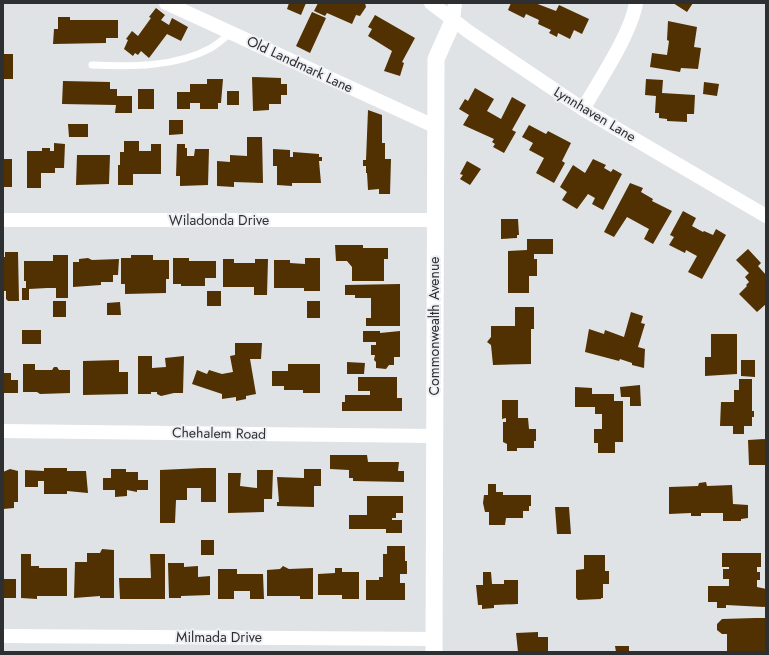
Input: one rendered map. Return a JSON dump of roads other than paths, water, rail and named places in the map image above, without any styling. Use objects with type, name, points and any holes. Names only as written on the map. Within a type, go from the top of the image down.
[{"type":"street","name":"Old Landmark Lane","points":[[166,3],[434,126]]},
{"type":"street","name":"Lynnhaven Lane","points":[[431,3],[453,21],[583,109],[766,216]]},
{"type":"street","name":"Commonwealth Avenue","points":[[434,645],[434,126],[436,59],[453,21],[455,3]]},
{"type":"street","points":[[583,109],[613,58],[634,12],[636,3]]},
{"type":"street","name":"Wiladonda Drive","points":[[3,220],[434,220]]},
{"type":"street","name":"Chehalem Road","points":[[3,431],[434,436]]},
{"type":"street","name":"Milmada Drive","points":[[3,636],[434,645]]},
{"type":"lane","points":[[92,65],[118,66],[162,63],[186,58],[212,47],[231,33]]}]
